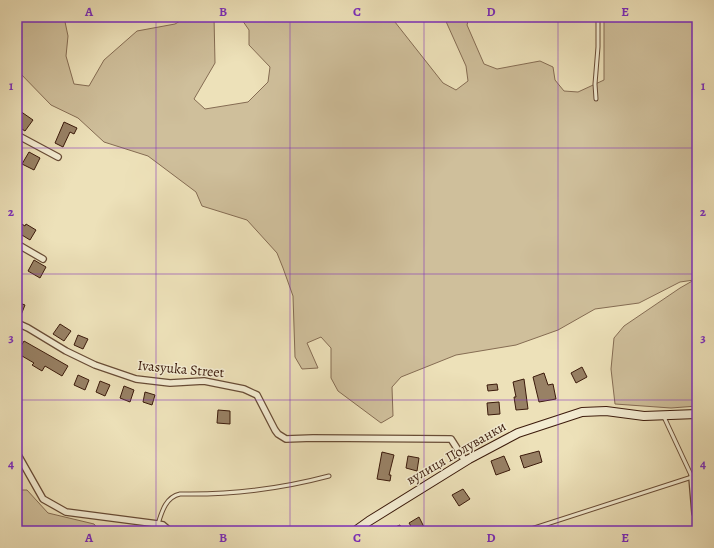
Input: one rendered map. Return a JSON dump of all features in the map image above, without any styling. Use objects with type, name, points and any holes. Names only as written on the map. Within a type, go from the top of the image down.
[{"type":"street","points":[[17,135],[58,157]]},
{"type":"street","points":[[17,244],[43,259]]},
{"type":"street","name":"Ivasyuka Street","points":[[17,323],[66,351],[95,365],[136,379],[170,383],[204,381],[244,388],[257,395],[275,430],[286,439],[320,438],[451,440],[464,461]]},
{"type":"street","name":"вулиця Полуванки","points":[[355,531],[464,461],[518,433],[582,412],[606,411],[644,416],[697,414]]},
{"type":"street","points":[[17,453],[43,498],[66,512],[158,524],[170,531]]},
{"type":"street","points":[[692,477],[695,513],[697,518]]},
{"type":"lane","points":[[596,99],[595,84],[598,46],[598,17]]},
{"type":"lane","points":[[525,531],[692,477],[663,415]]},
{"type":"lane","points":[[158,524],[162,509],[172,497],[176,495],[223,494],[254,491],[298,484],[329,476]]},
{"type":"shaded area","points":[[17,17],[64,17],[68,36],[66,56],[74,84],[89,86],[104,60],[137,31],[175,24],[187,17],[214,17],[215,63],[194,99],[205,109],[248,102],[268,82],[270,67],[249,45],[249,30],[240,17],[391,17],[443,83],[456,90],[468,81],[466,66],[444,17],[469,17],[467,25],[484,64],[497,69],[540,61],[553,67],[555,80],[564,91],[578,92],[604,80],[604,17],[697,17],[697,406],[671,408],[615,404],[611,369],[614,338],[624,326],[694,280],[680,282],[639,303],[595,309],[558,330],[516,345],[456,355],[401,377],[392,387],[393,416],[381,423],[338,391],[331,378],[331,348],[321,337],[307,343],[318,368],[302,369],[295,357],[293,296],[277,253],[247,220],[202,206],[196,192],[148,156],[104,142],[78,118],[51,105],[17,70]]},
{"type":"shaded area","points":[[18,490],[27,490],[48,513],[94,524],[100,531],[17,531]]},
{"type":"building","points":[[20,111],[33,120],[25,131],[17,126],[17,115]]},
{"type":"building","points":[[64,122],[77,128],[74,134],[70,132],[63,147],[55,143]]},
{"type":"building","points":[[29,152],[40,158],[34,170],[22,164]]},
{"type":"building","points":[[17,221],[36,230],[30,240],[17,232]]},
{"type":"building","points":[[34,260],[46,267],[40,278],[28,271]]},
{"type":"building","points":[[17,302],[25,305],[21,315],[17,314]]},
{"type":"building","points":[[60,324],[71,331],[64,341],[53,334]]},
{"type":"building","points":[[78,335],[88,339],[83,349],[74,345]]},
{"type":"building","points":[[24,341],[68,366],[62,376],[45,366],[42,371],[32,365],[34,363],[17,353]]},
{"type":"building","points":[[582,367],[587,377],[576,383],[571,373]]},
{"type":"building","points":[[544,373],[548,385],[553,384],[556,399],[539,402],[533,377]]},
{"type":"building","points":[[78,375],[89,380],[85,390],[74,385]]},
{"type":"building","points":[[524,379],[528,409],[516,410],[514,397],[516,397],[513,382]]},
{"type":"building","points":[[100,381],[110,385],[105,396],[96,392]]},
{"type":"building","points":[[497,384],[498,390],[488,391],[487,385]]},
{"type":"building","points":[[124,386],[134,390],[130,402],[120,398]]},
{"type":"building","points":[[145,392],[155,395],[152,405],[143,402]]},
{"type":"building","points":[[499,402],[500,414],[488,415],[487,403]]},
{"type":"building","points":[[218,410],[230,411],[230,424],[217,423]]},
{"type":"building","points":[[539,451],[542,462],[524,468],[520,456]]},
{"type":"building","points":[[382,452],[394,455],[389,475],[391,475],[390,481],[377,479]]},
{"type":"building","points":[[408,456],[419,458],[417,471],[406,468]]},
{"type":"building","points":[[504,456],[510,470],[496,475],[491,461]]},
{"type":"building","points":[[463,489],[470,499],[459,506],[452,495]]},
{"type":"building","points":[[419,517],[426,531],[414,531],[409,523]]},
{"type":"building","points":[[400,525],[402,531],[386,531]]}]
